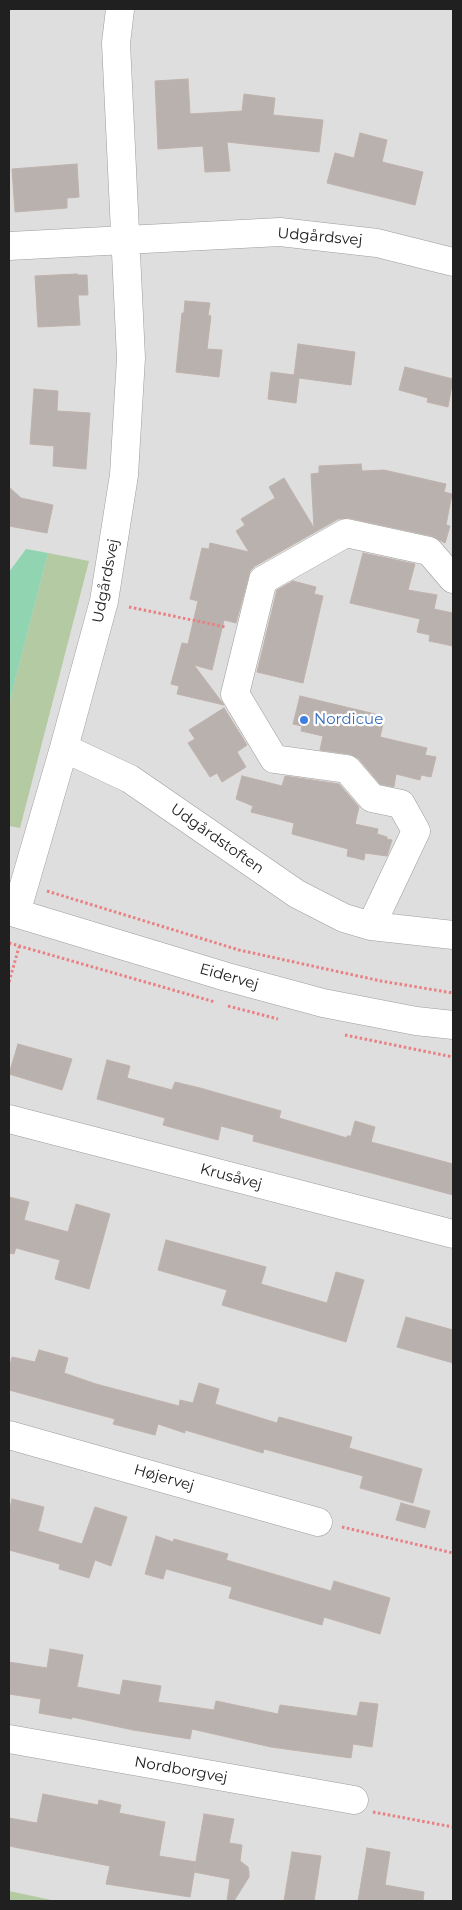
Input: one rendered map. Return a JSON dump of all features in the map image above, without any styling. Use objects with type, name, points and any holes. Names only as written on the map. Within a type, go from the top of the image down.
[{"type":"street","name":"Udgårdsvej","points":[[12,912],[25,884],[104,601],[124,475],[131,358],[116,43],[120,9]]},
{"type":"street","name":"Udgårdsvej","points":[[125,239],[280,232],[377,243],[453,262]]},
{"type":"street","points":[[9,246],[125,239]]},
{"type":"street","points":[[371,926],[416,831],[401,804],[372,798],[347,769],[274,759],[235,694],[264,580],[346,533],[429,550],[453,579]]},
{"type":"street","name":"Udgårdstoften","points":[[64,748],[130,779],[297,894],[344,918],[371,926],[453,935]]},
{"type":"street","name":"Eidervej","points":[[12,912],[227,977],[322,1003],[416,1021],[453,1025]]},
{"type":"street","name":"Krusåvej","points":[[9,1119],[439,1232],[453,1234]]},
{"type":"street","name":"Højervej","points":[[9,1435],[318,1522]]},
{"type":"street","name":"Nordborgvej","points":[[9,1739],[354,1800]]},
{"type":"path","points":[[104,601],[250,632]]},
{"type":"path","points":[[25,884],[239,950],[381,981],[453,992]]},
{"type":"path","points":[[9,982],[19,947]]},
{"type":"path","points":[[318,1522],[453,1553]]},
{"type":"path","points":[[354,1800],[369,1812],[453,1827]]},
{"type":"shaded area","points":[[9,9],[453,9],[453,1901],[9,1901]]},
{"type":"green space","points":[[26,549],[48,553],[9,704],[9,572]]},
{"type":"green space","points":[[48,553],[89,561],[20,828],[9,826],[9,704]]},
{"type":"green space","points":[[9,1891],[56,1901],[9,1901]]},
{"type":"building","points":[[188,79],[190,114],[242,111],[244,94],[275,98],[273,115],[323,120],[319,152],[227,142],[230,171],[205,172],[203,146],[158,149],[155,81]]},
{"type":"building","points":[[360,133],[387,140],[382,162],[423,172],[415,205],[327,183],[335,153],[354,158]]},
{"type":"building","points":[[77,164],[79,197],[67,198],[67,208],[15,212],[12,169]]},
{"type":"building","points":[[87,275],[88,295],[78,295],[80,325],[38,327],[35,276]]},
{"type":"building","points":[[185,301],[210,303],[208,315],[211,316],[207,349],[222,350],[219,377],[176,372]]},
{"type":"building","points":[[298,344],[355,352],[351,385],[299,378],[296,403],[268,399],[271,372],[294,375]]},
{"type":"building","points":[[405,367],[453,379],[448,407],[427,402],[428,398],[399,390]]},
{"type":"building","points":[[34,389],[58,391],[57,411],[90,413],[86,469],[53,466],[54,446],[30,444]]},
{"type":"building","points":[[361,464],[362,471],[384,470],[446,484],[444,492],[452,494],[446,525],[450,526],[445,543],[432,536],[349,518],[338,519],[255,566],[250,571],[236,623],[224,620],[212,670],[194,665],[224,705],[177,694],[179,686],[171,684],[182,643],[188,644],[198,601],[190,599],[202,548],[209,549],[210,543],[249,552],[236,531],[245,525],[241,519],[275,498],[269,487],[284,478],[314,528],[311,474],[319,473],[319,466]]},
{"type":"building","points":[[9,487],[21,498],[53,505],[47,533],[9,526]]},
{"type":"building","points":[[363,553],[415,564],[408,590],[437,595],[434,609],[453,613],[453,646],[429,641],[430,635],[417,632],[420,619],[350,603]]},
{"type":"building","points":[[293,581],[316,587],[314,594],[323,596],[303,683],[257,672],[277,590]]},
{"type":"building","points":[[300,696],[375,714],[373,722],[383,724],[380,737],[427,748],[425,755],[436,757],[431,777],[421,775],[420,780],[396,774],[394,787],[380,784],[358,758],[349,754],[320,750],[323,736],[301,731],[302,726],[293,724]]},
{"type":"building","points":[[224,708],[247,745],[237,752],[246,767],[222,782],[217,773],[210,777],[188,743],[195,739],[189,730]]},
{"type":"building","points":[[242,776],[282,786],[285,776],[339,784],[359,807],[355,824],[378,829],[377,834],[392,840],[387,856],[365,853],[364,860],[347,856],[348,849],[292,834],[294,823],[251,812],[253,806],[236,799]]},
{"type":"building","points":[[18,1044],[72,1059],[62,1090],[9,1074]]},
{"type":"building","points":[[107,1060],[130,1066],[127,1078],[172,1090],[175,1082],[200,1088],[281,1111],[279,1118],[347,1138],[347,1136],[351,1136],[355,1121],[375,1127],[371,1142],[453,1164],[453,1195],[253,1141],[254,1135],[221,1126],[218,1140],[163,1125],[165,1118],[97,1099]]},
{"type":"building","points":[[9,1197],[29,1202],[24,1220],[68,1232],[76,1204],[110,1214],[89,1289],[55,1279],[60,1260],[16,1248],[14,1254],[9,1253]]},
{"type":"building","points":[[166,1240],[266,1267],[261,1284],[327,1303],[336,1272],[364,1280],[346,1342],[222,1305],[227,1290],[158,1270]]},
{"type":"building","points":[[406,1317],[453,1330],[453,1363],[397,1347]]},
{"type":"building","points":[[39,1350],[68,1358],[64,1373],[96,1384],[179,1406],[180,1400],[193,1403],[199,1383],[219,1389],[215,1404],[277,1423],[279,1417],[352,1437],[349,1448],[422,1469],[413,1503],[360,1488],[363,1476],[264,1449],[263,1453],[158,1424],[155,1435],[113,1424],[115,1419],[9,1390],[9,1369],[12,1357],[35,1362]]},
{"type":"building","points":[[12,1499],[44,1507],[38,1531],[82,1544],[95,1507],[127,1517],[111,1566],[95,1560],[89,1578],[59,1569],[60,1564],[9,1550],[9,1513]]},
{"type":"building","points":[[401,1503],[430,1511],[425,1528],[396,1520]]},
{"type":"building","points":[[156,1536],[173,1542],[174,1539],[228,1554],[226,1560],[331,1591],[334,1581],[390,1598],[380,1634],[324,1617],[322,1625],[229,1598],[232,1587],[166,1569],[163,1579],[145,1574]]},
{"type":"building","points":[[50,1649],[83,1655],[77,1687],[120,1695],[123,1680],[161,1686],[158,1702],[214,1710],[216,1701],[278,1714],[280,1705],[357,1716],[360,1702],[378,1704],[372,1747],[353,1744],[351,1758],[271,1747],[192,1729],[190,1739],[133,1730],[72,1717],[72,1719],[39,1713],[41,1699],[9,1694],[9,1662],[47,1668]]},
{"type":"building","points":[[43,1794],[98,1805],[99,1800],[121,1805],[119,1813],[165,1822],[159,1856],[196,1862],[190,1897],[106,1884],[110,1866],[9,1846],[9,1818],[37,1823]]},
{"type":"building","points":[[204,1814],[234,1819],[229,1843],[242,1845],[240,1861],[248,1867],[249,1877],[234,1901],[227,1901],[230,1879],[194,1872]]},
{"type":"building","points":[[367,1848],[390,1852],[385,1885],[424,1892],[423,1901],[358,1901]]},
{"type":"building","points":[[292,1852],[321,1856],[314,1901],[284,1901]]},
{"type":"place","name":"Nordicue","points":[[304,720]]}]
